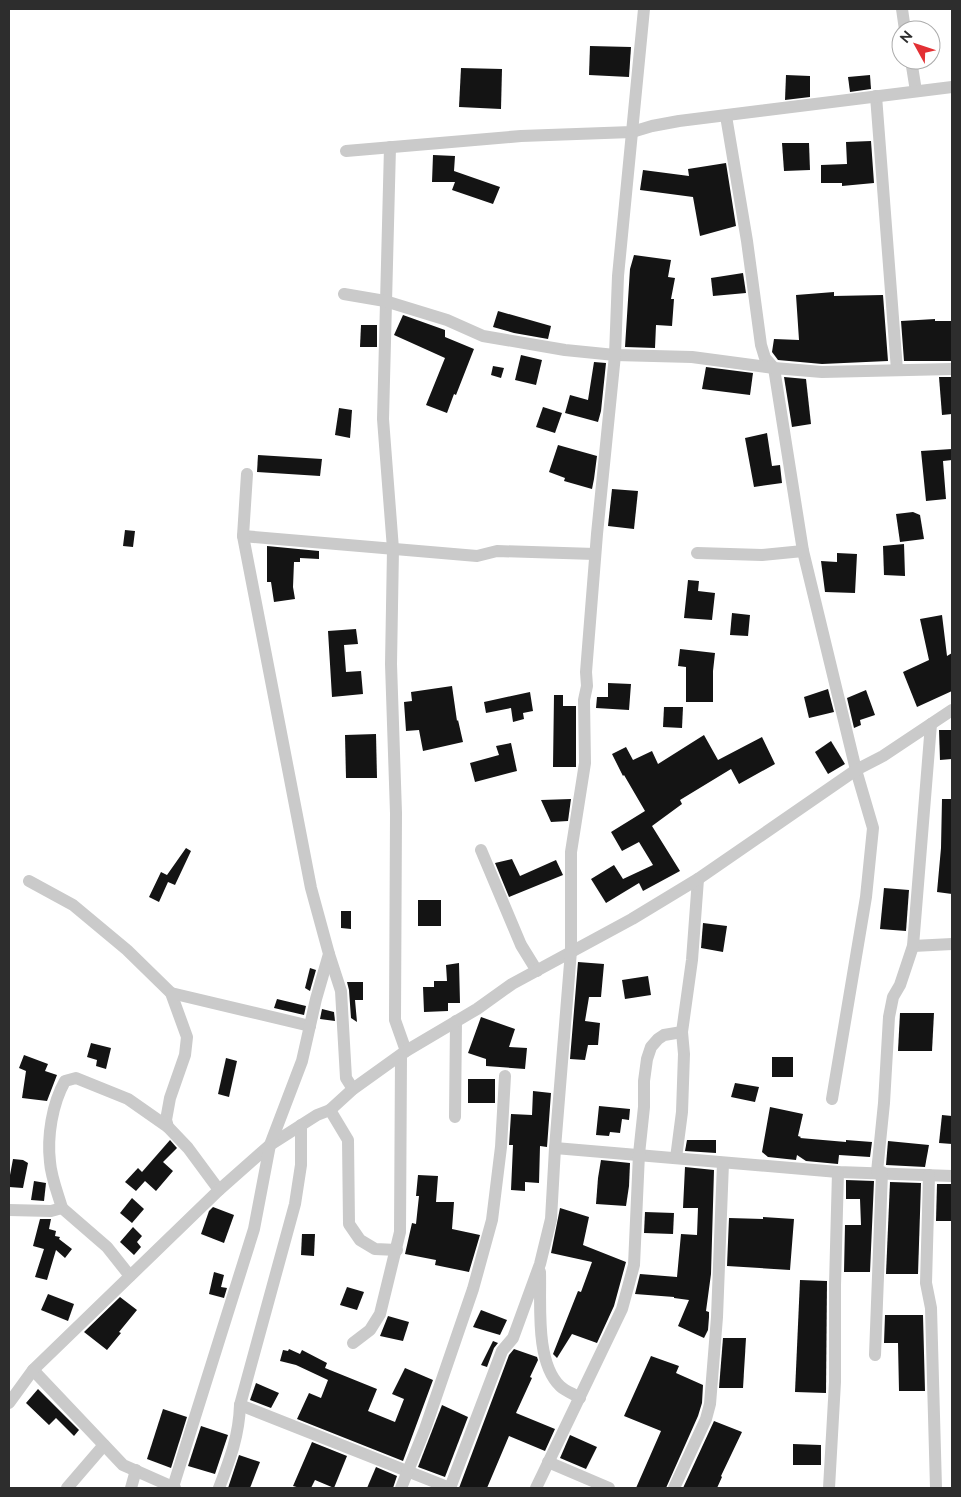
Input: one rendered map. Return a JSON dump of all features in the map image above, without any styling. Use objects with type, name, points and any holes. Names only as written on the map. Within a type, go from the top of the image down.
[{"type":"street","points":[[240,1405],[450,1488],[502,1351],[513,1338],[540,1264],[551,1219],[555,1148],[572,950],[571,852],[585,763],[584,700],[588,686],[586,672],[595,554],[615,355],[618,276],[644,9]]},
{"type":"street","points":[[913,70],[916,92]]},
{"type":"street","points":[[346,151],[521,136],[632,132],[679,121],[952,87]]},
{"type":"street","points":[[876,96],[897,370]]},
{"type":"street","points":[[726,116],[747,241],[761,345],[765,358],[774,368],[803,550],[856,770],[873,828],[866,897],[832,1099]]},
{"type":"street","points":[[352,1344],[370,1330],[380,1314],[400,1232],[403,1054],[395,1020],[396,813],[390,664],[393,549],[385,462],[384,419],[385,300],[390,147]]},
{"type":"street","points":[[344,294],[385,300],[447,320],[483,336],[565,350],[615,355],[692,357],[774,368],[822,372],[952,369]]},
{"type":"street","points":[[247,474],[243,536],[311,888],[341,991],[346,1078],[352,1089]]},
{"type":"street","points":[[243,536],[477,556],[496,551],[595,554]]},
{"type":"street","points":[[698,553],[762,555],[803,550]]},
{"type":"street","points":[[9,1403],[32,1370],[219,1190],[270,1145],[317,1115],[330,1110],[352,1089],[403,1054],[477,1009],[512,984],[632,919],[698,879],[856,770],[883,756],[952,710]]},
{"type":"street","points":[[875,1356],[879,1172],[890,1017],[893,997],[900,985],[913,946],[931,724]]},
{"type":"street","points":[[481,850],[521,945],[537,971]]},
{"type":"street","points":[[676,1158],[682,1112],[684,1054],[682,1032],[692,960],[698,879]]},
{"type":"street","points":[[29,881],[73,905],[127,950],[171,993],[187,1037],[185,1055],[167,1112],[168,1128]]},
{"type":"street","points":[[913,946],[952,944]]},
{"type":"street","points":[[32,1370],[123,1465],[174,1488],[254,1229],[270,1145],[302,1061],[329,954]]},
{"type":"street","points":[[171,993],[310,1026]]},
{"type":"street","points":[[455,1117],[456,1021]]},
{"type":"street","points":[[536,1488],[622,1309],[634,1265],[647,1059],[651,1048],[658,1039],[664,1035],[682,1032]]},
{"type":"street","points":[[401,1488],[425,1429],[473,1289],[492,1220],[501,1147],[505,1076]]},
{"type":"street","points":[[130,1276],[107,1247],[62,1208],[50,1164],[50,1148],[53,1115],[65,1081],[76,1078],[128,1099],[168,1128],[188,1148],[219,1190]]},
{"type":"street","points":[[330,1110],[348,1140],[349,1224],[360,1240],[375,1249],[396,1250]]},
{"type":"street","points":[[219,1488],[236,1443],[240,1405],[295,1204],[301,1165],[301,1125]]},
{"type":"street","points":[[555,1148],[838,1172],[952,1176]]},
{"type":"street","points":[[674,1488],[706,1419],[710,1404],[717,1317],[723,1163]]},
{"type":"street","points":[[829,1488],[835,1382],[838,1172]]},
{"type":"street","points":[[928,1175],[926,1283],[931,1308],[936,1488]]},
{"type":"street","points":[[9,1210],[51,1210],[62,1208]]},
{"type":"street","points":[[540,1264],[540,1331],[550,1374],[560,1386],[580,1398]]},
{"type":"street","points":[[66,1488],[104,1445]]},
{"type":"street","points":[[548,1462],[609,1488]]},
{"type":"street","points":[[131,1488],[136,1470]]},
{"type":"building","points":[[590,46],[631,47],[629,77],[589,75]]},
{"type":"building","points":[[461,68],[502,69],[501,109],[459,107]]},
{"type":"building","points":[[786,75],[810,76],[810,97],[785,100]]},
{"type":"building","points":[[870,75],[871,89],[850,92],[848,77]]},
{"type":"building","points":[[871,141],[874,183],[842,186],[842,183],[821,183],[821,165],[847,164],[846,142]]},
{"type":"building","points":[[782,143],[809,143],[810,170],[784,171]]},
{"type":"building","points":[[433,155],[455,156],[454,171],[500,187],[493,204],[452,190],[455,182],[432,182]]},
{"type":"building","points":[[726,163],[736,226],[700,236],[693,197],[640,190],[643,170],[689,176],[688,169]]},
{"type":"building","points":[[634,255],[671,260],[668,277],[675,278],[671,299],[674,299],[672,326],[656,325],[655,348],[625,347],[630,269]]},
{"type":"building","points":[[743,273],[746,293],[713,296],[711,278]]},
{"type":"building","points":[[834,292],[834,296],[883,295],[888,361],[822,364],[778,360],[772,352],[774,339],[799,340],[796,295]]},
{"type":"building","points":[[498,311],[551,326],[548,339],[493,327]]},
{"type":"building","points":[[403,315],[445,330],[445,337],[474,349],[447,413],[426,405],[445,358],[394,335]]},
{"type":"building","points":[[935,319],[935,321],[952,321],[952,361],[904,361],[901,321]]},
{"type":"building","points":[[361,325],[377,325],[377,347],[360,347]]},
{"type":"building","points":[[521,355],[542,360],[536,385],[515,380]]},
{"type":"building","points":[[594,362],[606,363],[598,422],[565,413],[570,395],[588,400]]},
{"type":"building","points":[[493,366],[504,368],[501,378],[491,375]]},
{"type":"building","points":[[706,367],[753,373],[750,395],[702,389]]},
{"type":"building","points":[[784,377],[806,379],[811,424],[792,427]]},
{"type":"building","points":[[939,377],[952,377],[952,414],[942,415]]},
{"type":"building","points":[[543,407],[562,413],[555,433],[536,427]]},
{"type":"building","points":[[339,408],[352,410],[350,438],[335,435]]},
{"type":"building","points":[[767,433],[772,466],[780,465],[782,483],[754,487],[745,438]]},
{"type":"building","points":[[558,445],[597,456],[592,489],[564,481],[565,478],[549,472]]},
{"type":"building","points":[[952,449],[952,460],[943,461],[946,499],[926,501],[921,451]]},
{"type":"building","points":[[258,455],[322,459],[320,476],[257,472]]},
{"type":"building","points":[[612,489],[638,491],[634,529],[608,526]]},
{"type":"building","points":[[913,512],[920,515],[924,539],[900,542],[896,514]]},
{"type":"building","points":[[125,530],[135,531],[133,547],[123,546]]},
{"type":"building","points":[[904,544],[905,576],[884,575],[883,546]]},
{"type":"building","points":[[267,546],[319,551],[319,559],[300,558],[300,562],[294,562],[293,587],[295,599],[274,602],[271,582],[267,582]]},
{"type":"building","points":[[837,553],[857,554],[855,593],[825,592],[821,561],[837,562]]},
{"type":"building","points":[[688,580],[699,581],[698,591],[715,593],[712,620],[684,618]]},
{"type":"building","points":[[732,613],[750,615],[748,636],[730,635]]},
{"type":"building","points":[[942,615],[947,656],[952,653],[952,691],[917,707],[903,672],[929,660],[920,619]]},
{"type":"building","points":[[356,629],[358,644],[344,645],[346,672],[361,671],[363,694],[332,697],[328,631]]},
{"type":"building","points":[[680,649],[715,653],[713,702],[686,702],[686,667],[678,666]]},
{"type":"building","points":[[608,683],[631,684],[629,710],[596,708],[597,697],[608,697]]},
{"type":"building","points":[[452,686],[457,721],[463,742],[423,751],[419,730],[406,731],[404,702],[412,701],[411,692]]},
{"type":"building","points":[[828,689],[834,712],[809,718],[804,697]]},
{"type":"building","points":[[866,690],[875,715],[860,720],[861,725],[854,728],[847,698]]},
{"type":"building","points":[[530,692],[533,711],[523,713],[524,719],[513,722],[511,708],[486,713],[484,702]]},
{"type":"building","points":[[554,695],[563,695],[563,706],[576,706],[576,767],[553,767]]},
{"type":"building","points":[[664,707],[683,707],[682,728],[663,727]]},
{"type":"building","points":[[939,730],[952,730],[952,759],[940,760]]},
{"type":"building","points":[[376,734],[377,778],[346,778],[345,735]]},
{"type":"building","points":[[704,735],[718,760],[762,737],[775,764],[739,784],[731,769],[680,800],[682,804],[652,826],[680,871],[643,891],[639,883],[606,903],[591,879],[614,865],[623,879],[653,865],[639,842],[622,851],[611,832],[645,811],[623,776],[612,754],[626,747],[633,760],[652,751],[658,764]]},
{"type":"building","points":[[831,741],[845,764],[828,774],[815,752]]},
{"type":"building","points":[[511,743],[517,771],[475,782],[470,763],[499,755],[496,746]]},
{"type":"building","points":[[571,799],[568,821],[551,822],[541,800]]},
{"type":"building","points":[[942,799],[952,799],[952,894],[937,892],[941,848]]},
{"type":"building","points":[[186,848],[191,851],[175,885],[168,882],[159,902],[149,897],[161,872],[167,875]]},
{"type":"building","points":[[512,859],[520,876],[556,860],[563,875],[509,897],[495,863]]},
{"type":"building","points":[[884,888],[909,890],[906,931],[880,929]]},
{"type":"building","points":[[418,900],[441,900],[441,926],[418,926]]},
{"type":"building","points":[[341,911],[351,911],[351,929],[341,928]]},
{"type":"building","points":[[703,923],[727,926],[723,952],[701,948]]},
{"type":"building","points":[[578,962],[604,964],[601,997],[589,997],[585,1021],[600,1023],[598,1045],[588,1045],[585,1060],[570,1059]]},
{"type":"building","points":[[459,963],[460,1003],[448,1003],[448,1011],[424,1012],[423,987],[434,987],[434,981],[447,981],[446,965]]},
{"type":"building","points":[[310,968],[316,970],[310,991],[305,988]]},
{"type":"building","points":[[648,976],[651,995],[625,999],[622,980]]},
{"type":"building","points":[[347,982],[363,982],[363,1000],[355,1000],[357,1022],[351,1018]]},
{"type":"building","points":[[277,999],[306,1006],[304,1015],[274,1008]]},
{"type":"building","points":[[322,1009],[334,1012],[335,1021],[320,1019]]},
{"type":"building","points":[[900,1013],[934,1013],[932,1051],[898,1051]]},
{"type":"building","points":[[481,1017],[515,1029],[509,1047],[527,1048],[525,1069],[486,1066],[486,1059],[468,1053]]},
{"type":"building","points":[[91,1043],[111,1048],[106,1069],[96,1066],[97,1060],[87,1057]]},
{"type":"building","points":[[24,1055],[48,1064],[45,1071],[57,1075],[47,1101],[22,1098],[26,1071],[19,1068]]},
{"type":"building","points":[[772,1057],[793,1057],[793,1077],[772,1077]]},
{"type":"building","points":[[226,1058],[237,1061],[229,1097],[218,1094]]},
{"type":"building","points":[[468,1079],[495,1079],[495,1103],[468,1103]]},
{"type":"building","points":[[735,1083],[759,1087],[755,1102],[731,1097]]},
{"type":"building","points":[[533,1091],[551,1093],[547,1147],[540,1146],[539,1183],[525,1182],[525,1191],[511,1190],[513,1145],[509,1145],[511,1114],[532,1115]]},
{"type":"building","points":[[599,1106],[630,1109],[629,1120],[622,1119],[620,1133],[610,1132],[609,1136],[596,1135]]},
{"type":"building","points":[[770,1107],[803,1114],[798,1136],[800,1138],[872,1142],[870,1157],[839,1155],[838,1164],[806,1161],[797,1155],[796,1160],[768,1157],[762,1152]]},
{"type":"building","points":[[942,1115],[952,1116],[952,1144],[939,1143]]},
{"type":"building","points":[[170,1140],[177,1148],[163,1162],[173,1171],[156,1191],[145,1181],[136,1191],[125,1182],[138,1168],[142,1172]]},
{"type":"building","points":[[687,1140],[716,1140],[716,1153],[685,1151]]},
{"type":"building","points":[[888,1141],[929,1145],[925,1167],[886,1165]]},
{"type":"building","points":[[13,1159],[23,1160],[28,1163],[23,1188],[9,1187],[9,1175]]},
{"type":"building","points":[[601,1160],[630,1163],[626,1206],[596,1204]]},
{"type":"building","points":[[685,1167],[714,1170],[711,1274],[706,1311],[709,1312],[709,1317],[708,1330],[704,1338],[678,1326],[689,1300],[635,1294],[640,1274],[677,1277],[681,1234],[697,1235],[698,1208],[683,1208]]},
{"type":"building","points":[[418,1175],[438,1176],[436,1202],[454,1202],[452,1229],[480,1235],[469,1272],[435,1265],[436,1260],[405,1254],[412,1223],[416,1224],[419,1196],[416,1196]]},
{"type":"building","points":[[846,1180],[874,1181],[870,1272],[844,1272],[845,1225],[861,1225],[860,1199],[846,1199]]},
{"type":"building","points":[[34,1181],[46,1183],[44,1201],[31,1200]]},
{"type":"building","points":[[890,1182],[921,1183],[918,1274],[886,1274]]},
{"type":"building","points":[[937,1184],[952,1184],[952,1221],[936,1221]]},
{"type":"building","points":[[132,1198],[144,1209],[132,1223],[120,1213]]},
{"type":"building","points":[[213,1207],[234,1215],[224,1243],[201,1234],[209,1211]]},
{"type":"building","points":[[560,1208],[589,1217],[583,1245],[626,1262],[614,1306],[597,1343],[572,1334],[557,1358],[553,1354],[578,1291],[581,1292],[592,1262],[551,1253]]},
{"type":"building","points":[[645,1212],[674,1213],[673,1234],[644,1233]]},
{"type":"building","points":[[763,1217],[794,1219],[790,1270],[727,1266],[729,1218],[763,1219]]},
{"type":"building","points":[[40,1219],[51,1219],[49,1229],[56,1231],[55,1236],[60,1237],[59,1239],[72,1249],[65,1258],[56,1250],[47,1280],[35,1277],[44,1249],[33,1246]]},
{"type":"building","points":[[133,1227],[142,1236],[137,1242],[141,1247],[134,1255],[120,1242]]},
{"type":"building","points":[[302,1234],[315,1234],[314,1256],[301,1255]]},
{"type":"building","points":[[214,1272],[224,1275],[221,1287],[227,1288],[224,1298],[209,1294]]},
{"type":"building","points":[[800,1280],[827,1281],[826,1393],[795,1392]]},
{"type":"building","points":[[347,1287],[364,1292],[357,1310],[340,1305]]},
{"type":"building","points":[[48,1294],[74,1304],[68,1321],[41,1310]]},
{"type":"building","points":[[120,1297],[137,1310],[107,1350],[84,1332]]},
{"type":"building","points":[[481,1310],[507,1320],[500,1335],[473,1327]]},
{"type":"building","points":[[885,1315],[923,1315],[925,1391],[899,1391],[898,1343],[884,1343]]},
{"type":"building","points":[[388,1316],[409,1322],[403,1341],[380,1336]]},
{"type":"building","points":[[723,1338],[746,1338],[743,1388],[719,1388]]},
{"type":"building","points":[[493,1341],[498,1343],[494,1348],[487,1367],[481,1365]]},
{"type":"building","points":[[289,1349],[300,1354],[302,1350],[327,1363],[325,1368],[377,1389],[368,1411],[395,1422],[404,1399],[392,1394],[405,1368],[433,1380],[403,1461],[297,1419],[309,1393],[321,1398],[328,1380],[296,1365],[280,1361],[283,1350],[288,1351]]},
{"type":"building","points":[[514,1349],[537,1357],[538,1360],[516,1413],[555,1429],[545,1451],[509,1436],[487,1488],[459,1488],[509,1355]]},
{"type":"building","points":[[651,1356],[679,1366],[676,1373],[703,1385],[702,1403],[666,1488],[636,1488],[661,1431],[624,1416]]},
{"type":"building","points":[[256,1383],[279,1393],[271,1408],[250,1400]]},
{"type":"building","points":[[38,1389],[79,1430],[74,1436],[56,1418],[49,1425],[26,1403]]},
{"type":"building","points":[[442,1405],[468,1417],[445,1477],[418,1467]]},
{"type":"building","points":[[163,1409],[187,1417],[171,1468],[147,1459]]},
{"type":"building","points":[[714,1421],[742,1432],[717,1488],[683,1488]]},
{"type":"building","points":[[201,1426],[228,1435],[215,1474],[188,1466]]},
{"type":"building","points":[[570,1435],[597,1447],[586,1469],[560,1458]]},
{"type":"building","points":[[312,1442],[347,1456],[334,1488],[315,1480],[311,1488],[293,1486]]},
{"type":"building","points":[[793,1444],[821,1445],[821,1465],[793,1465]]},
{"type":"building","points":[[239,1455],[260,1462],[250,1488],[228,1488]]},
{"type":"building","points":[[376,1467],[397,1476],[393,1488],[367,1488]]}]
